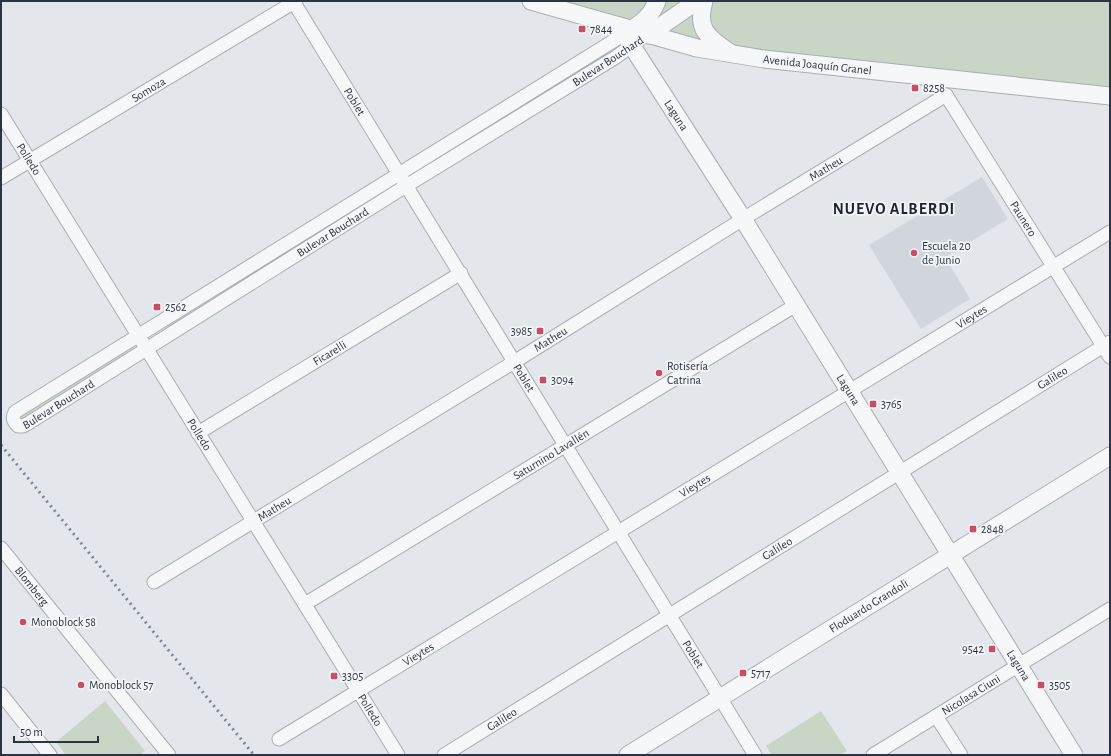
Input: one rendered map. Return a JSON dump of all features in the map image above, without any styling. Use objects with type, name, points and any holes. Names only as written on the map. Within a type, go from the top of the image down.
[{"type":"street","name":"Somoza","points":[[1,178],[294,1]]},
{"type":"street","name":"Poblet","points":[[294,1],[755,755]]},
{"type":"street","name":"Avenida Joaquín Granel","points":[[531,1],[626,34],[648,35],[697,48],[732,54],[948,87],[1037,87],[1110,96]]},
{"type":"street","name":"Bulevar Bouchard","points":[[626,34],[15,412],[13,417],[14,422],[18,426],[23,426],[406,186],[626,34],[645,20],[652,12],[657,1]]},
{"type":"street","name":"Bulevar Bouchard","points":[[648,35],[697,1]]},
{"type":"street","points":[[704,1],[701,16],[703,27],[709,37],[732,54]]},
{"type":"street","name":"Laguna","points":[[626,34],[743,219],[1074,755]]},
{"type":"street","name":"Matheu","points":[[154,582],[514,362],[743,219],[948,87]]},
{"type":"street","name":"Paunero","points":[[948,87],[1053,266],[1106,344],[1110,357]]},
{"type":"street","name":"Polledo","points":[[1,114],[398,755]]},
{"type":"street","name":"Vieytes","points":[[279,739],[1110,232]]},
{"type":"street","name":"Ficarelli","points":[[198,432],[461,273]]},
{"type":"street","name":"Saturnino Lavallén","points":[[305,604],[796,305]]},
{"type":"street","name":"Galileo","points":[[444,755],[1106,344]]},
{"type":"street","name":"Floduardo Grandoli","points":[[628,755],[1110,456]]},
{"type":"street","name":"Blomberg","points":[[1,548],[169,755]]},
{"type":"street","name":"Nicolasa Ciuni","points":[[873,755],[1110,610]]},
{"type":"street","points":[[1,694],[50,755]]},
{"type":"street","points":[[936,716],[961,755]]},
{"type":"shaded area","name":"Escuela 20 de Junio","points":[[982,177],[1008,219],[945,257],[970,299],[921,329],[869,245]]},
{"type":"green space","points":[[531,1],[1110,1],[1110,96],[764,59]]},
{"type":"green space","points":[[608,51],[610,55],[421,171],[418,167]]},
{"type":"green space","points":[[383,187],[386,191],[168,327],[165,323]]},
{"type":"green space","points":[[132,343],[135,348],[22,420],[19,415]]},
{"type":"green space","points":[[105,701],[145,751],[140,755],[66,755],[56,742]]},
{"type":"green space","points":[[821,711],[847,751],[840,755],[772,755],[766,746]]},
{"type":"railway","points":[[1,445],[254,755]]},
{"type":"place","name":"7844","points":[[582,29]]},
{"type":"place","name":"8258","points":[[915,88]]},
{"type":"place","name":"Escuela 20 de Junio","points":[[914,253]]},
{"type":"place","name":"2562","points":[[157,307]]},
{"type":"place","name":"3985","points":[[540,331]]},
{"type":"place","name":"Rotisería Catrina","points":[[659,373]]},
{"type":"place","name":"3094","points":[[543,380]]},
{"type":"place","name":"3765","points":[[873,404]]},
{"type":"place","name":"2848","points":[[973,529]]},
{"type":"place","name":"Monoblock 58","points":[[23,622]]},
{"type":"place","name":"9542","points":[[992,649]]},
{"type":"place","name":"5717","points":[[743,673]]},
{"type":"place","name":"3305","points":[[334,676]]},
{"type":"place","name":"Monoblock 57","points":[[81,685]]},
{"type":"place","name":"3505","points":[[1041,685]]},
{"type":"district","name":"NUEVO ALBERDI","points":[[894,208]]}]
